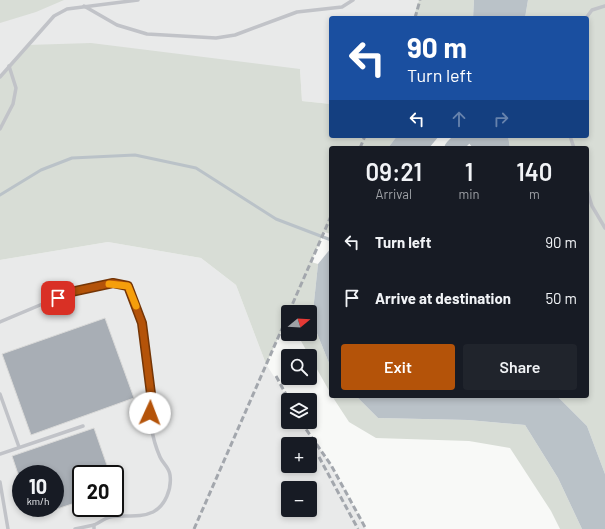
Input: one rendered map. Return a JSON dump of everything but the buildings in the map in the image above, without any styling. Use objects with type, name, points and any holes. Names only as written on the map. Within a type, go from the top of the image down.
[{"type":"lane","points":[[0,77],[54,16],[67,9],[138,0]]},
{"type":"lane","points":[[84,6],[117,25],[147,34],[216,38],[235,35],[297,12],[342,7],[353,0]]},
{"type":"lane","points":[[588,16],[592,10],[605,6]]},
{"type":"lane","points":[[0,129],[13,104],[16,88],[9,66]]},
{"type":"lane","points":[[589,196],[592,206],[605,228]]},
{"type":"lane","points":[[0,322],[71,292],[113,283],[128,286],[142,323],[151,394],[149,404],[161,458],[168,466],[170,476],[169,487],[162,505],[153,512],[132,517],[109,517],[94,527],[75,529]]},
{"type":"lane","points":[[0,394],[19,447]]},
{"type":"lane","points":[[0,454],[82,426]]},
{"type":"lane","points":[[0,482],[8,529]]},
{"type":"shaded area","points":[[0,0],[419,0],[414,16],[329,16],[329,104],[302,101],[300,69],[0,77]]},
{"type":"shaded area","points":[[0,0],[64,0],[36,12],[0,23]]},
{"type":"shaded area","points":[[419,0],[474,0],[473,16],[414,16]]},
{"type":"shaded area","points":[[474,0],[528,0],[525,16],[473,16]]},
{"type":"shaded area","points":[[528,0],[605,0],[605,474],[587,426],[559,398],[589,398],[589,146],[510,146],[508,138],[589,138],[589,16],[525,16]]},
{"type":"shaded area","points":[[91,43],[300,69],[302,101],[329,104],[329,138],[396,138],[390,146],[329,146],[329,233],[324,232],[311,262],[318,264],[314,305],[281,305],[281,332],[266,364],[236,285],[201,258],[108,242],[0,260],[0,77],[27,45]]},
{"type":"shaded area","points":[[396,138],[437,138],[431,146],[390,146]]},
{"type":"shaded area","points":[[465,138],[508,138],[510,146],[471,146]]},
{"type":"shaded area","points":[[108,242],[201,258],[236,285],[266,364],[285,393],[281,393],[281,429],[306,429],[311,437],[281,437],[281,473],[317,473],[317,445],[331,465],[366,529],[0,529],[0,260]]},
{"type":"shaded area","points":[[329,250],[329,363],[317,333],[317,305],[314,305],[318,264]]},
{"type":"shaded area","points":[[317,333],[329,363],[329,390],[317,369],[317,349],[306,349],[301,341],[317,341]]},
{"type":"shaded area","points":[[333,398],[358,398],[378,418],[468,420],[525,425],[558,478],[582,529],[560,529],[551,511],[510,448],[469,441],[376,438],[349,422]]},
{"type":"shaded area","points":[[358,398],[559,398],[587,426],[605,474],[605,529],[582,529],[558,478],[525,425],[468,420],[378,418]]},
{"type":"waterway","points":[[455,146],[463,138]]},
{"type":"waterway","points":[[0,195],[41,170],[72,158],[135,155],[196,168],[276,219],[329,239]]},
{"type":"railway","points":[[416,16],[420,0]]},
{"type":"railway","points":[[361,146],[364,138]]},
{"type":"railway","points":[[292,305],[329,221]]},
{"type":"railway","points":[[194,529],[281,331]]},
{"type":"railway","points":[[276,376],[285,393]]},
{"type":"railway","points":[[306,429],[331,465],[366,529]]},
{"type":"railway","points":[[319,457],[358,529]]},
{"type":"slow traffic","points":[[109,284],[113,283],[128,286],[136,306]]},
{"type":"route","points":[[58,298],[71,292],[113,283],[128,286],[142,323],[151,394],[149,404],[150,413]]}]
